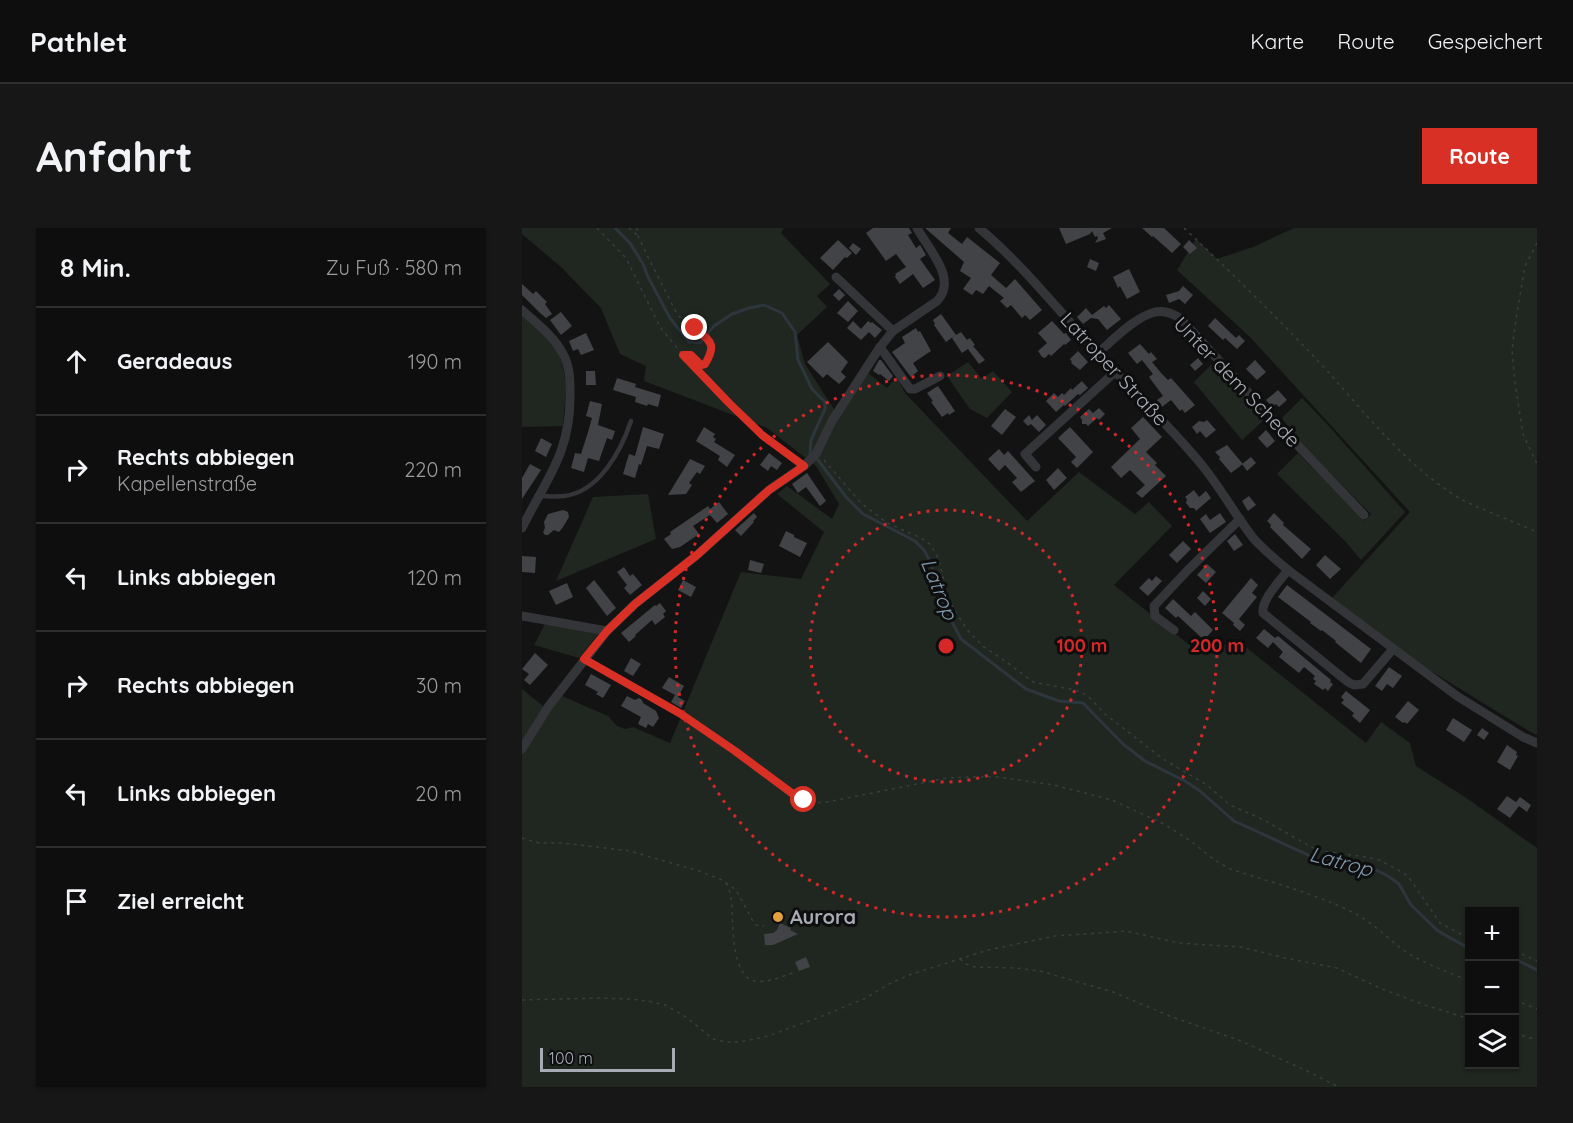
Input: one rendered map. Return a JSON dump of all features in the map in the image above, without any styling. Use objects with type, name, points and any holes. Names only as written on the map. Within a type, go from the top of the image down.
[{"type":"street","points":[[522,749],[548,707],[607,631],[635,604],[697,555],[769,490],[806,464],[817,453],[832,421],[880,347],[893,331],[937,302],[944,291],[945,278],[917,228]]},
{"type":"street","name":"Latroper Straße","points":[[978,228],[1016,262],[1191,453],[1211,476],[1255,540],[1288,570],[1393,649],[1481,712],[1537,743]]},
{"type":"street","points":[[836,277],[893,331]]},
{"type":"street","points":[[522,310],[559,347],[567,361],[570,375],[567,436],[555,468],[540,496],[525,517],[522,528]]},
{"type":"street","name":"Unter dem Schede","points":[[1098,353],[1142,317],[1156,311],[1174,314],[1364,515]]},
{"type":"street","points":[[880,347],[910,389],[915,389],[940,376]]},
{"type":"street","points":[[1036,467],[1025,454],[1115,372]]},
{"type":"street","points":[[1174,630],[1155,616],[1153,609],[1156,603],[1240,519]]},
{"type":"street","points":[[1288,570],[1266,600],[1262,609],[1263,613],[1348,682],[1354,685],[1363,684],[1393,649]]},
{"type":"street","points":[[522,616],[607,631]]},
{"type":"lane","points":[[540,496],[565,496],[577,492],[606,470],[618,451],[631,421]]},
{"type":"lane","points":[[584,659],[681,714]]},
{"type":"path","points":[[597,228],[626,258],[660,327],[683,355],[762,435],[806,464]]},
{"type":"path","points":[[629,228],[638,236]]},
{"type":"path","points":[[637,228],[638,236],[677,314],[710,341],[711,352],[705,364],[701,365],[691,355],[683,355]]},
{"type":"path","points":[[1184,228],[1273,313],[1399,450],[1455,496],[1537,532]]},
{"type":"path","points":[[1537,243],[1525,266],[1512,350],[1522,434],[1537,464]]},
{"type":"path","points":[[817,453],[861,503],[887,523],[931,545],[939,560],[954,610],[969,632],[984,647],[1033,682],[1087,694],[1105,714],[1163,759],[1207,785],[1230,805],[1264,820],[1321,851],[1378,860],[1400,871],[1408,876],[1440,923],[1465,936]]},
{"type":"path","points":[[681,714],[793,794],[813,803],[932,781],[971,777],[997,777],[1054,785],[1112,800],[1178,832],[1230,869],[1300,892],[1363,918],[1405,951],[1465,979]]},
{"type":"path","points":[[522,838],[539,843],[573,844],[630,851],[699,871],[726,882],[736,890],[756,925],[764,926]]},
{"type":"path","points":[[726,882],[730,893],[733,938],[737,957],[746,976],[752,980],[764,981],[795,972]]},
{"type":"path","points":[[522,1000],[600,998],[648,1001],[665,1005],[686,1017],[712,1039],[740,1042],[768,1036],[820,1017],[866,998],[909,975],[959,958],[1055,936],[1126,931],[1179,944],[1241,947],[1337,968],[1382,989],[1465,1017]]},
{"type":"path","points":[[1519,953],[1537,961]]},
{"type":"path","points":[[959,958],[975,967],[1040,971],[1113,992],[1172,1017],[1241,1041],[1339,1087]]},
{"type":"path","points":[[1519,1002],[1537,1009]]},
{"type":"path","points":[[1519,1034],[1537,1040]]},
{"type":"shaded area","points":[[522,228],[784,228],[781,233],[830,284],[817,296],[827,307],[797,335],[805,364],[839,417],[867,372],[887,388],[897,377],[905,393],[1027,521],[1079,472],[1135,514],[1149,502],[1172,526],[1114,585],[1197,651],[1238,641],[1366,743],[1381,722],[1410,743],[1416,766],[1468,799],[1537,848],[1537,1087],[522,1087],[522,689],[548,710],[562,696],[608,716],[617,726],[625,729],[633,727],[670,743],[741,572],[801,579],[824,532],[777,494],[787,486],[832,519],[839,504],[816,466],[767,428],[644,381],[646,366],[620,354],[601,308],[561,267],[522,234]]},
{"type":"shaded area","points":[[1294,228],[1537,228],[1537,735],[1413,660],[1332,598],[1410,512],[1251,338],[1177,270],[1196,239],[1217,259],[1253,247]]},
{"type":"shaded area","points":[[522,315],[552,344],[562,363],[565,384],[563,426],[522,427]]},
{"type":"shaded area","points":[[968,362],[982,379],[993,371],[1012,392],[987,418],[970,409],[947,376]]},
{"type":"shaded area","points":[[1213,363],[1266,418],[1242,440],[1194,382]]},
{"type":"shaded area","points":[[1302,398],[1405,512],[1361,560],[1346,542],[1277,474],[1298,453],[1365,521],[1371,514],[1304,447],[1282,418]]},
{"type":"shaded area","points":[[648,494],[656,539],[556,581],[593,497]]},
{"type":"shaded area","points":[[545,624],[599,633],[579,658],[534,645]]},
{"type":"building","points":[[873,228],[909,228],[912,233],[908,235],[916,248],[920,245],[926,255],[920,259],[935,280],[923,288],[913,274],[900,284],[895,274],[906,267],[896,254],[886,261],[866,233]]},
{"type":"building","points":[[925,228],[951,228],[948,233],[962,244],[967,237],[1000,263],[991,275],[1006,288],[1015,279],[1042,310],[1030,320],[1025,315],[1022,318],[1011,305],[1007,308],[1000,301],[1004,298],[989,286],[983,294],[976,290],[972,295],[963,289],[971,278],[960,271],[964,262]]},
{"type":"building","points":[[1059,228],[1112,228],[1103,233],[1106,239],[1095,243],[1098,238],[1092,231],[1066,244]]},
{"type":"building","points":[[1142,228],[1164,228],[1181,244],[1172,253]]},
{"type":"building","points":[[838,240],[852,253],[833,270],[820,258]]},
{"type":"building","points":[[1189,240],[1197,248],[1190,254],[1183,247]]},
{"type":"building","points":[[853,243],[861,249],[856,255],[849,248]]},
{"type":"building","points":[[1090,259],[1099,263],[1096,271],[1087,267]]},
{"type":"building","points":[[1129,269],[1140,292],[1127,299],[1113,277]]},
{"type":"building","points":[[522,284],[533,294],[536,291],[547,302],[545,304],[552,314],[546,318],[522,295]]},
{"type":"building","points":[[1183,286],[1193,295],[1185,304],[1179,299],[1169,303],[1166,295],[1179,291]]},
{"type":"building","points":[[839,289],[845,295],[839,301],[833,295]]},
{"type":"building","points":[[848,301],[858,311],[848,322],[837,313]]},
{"type":"building","points":[[1109,305],[1121,319],[1107,330],[1098,319],[1091,318],[1083,324],[1077,317],[1086,308],[1092,315]]},
{"type":"building","points":[[561,312],[572,326],[561,335],[550,320]]},
{"type":"building","points":[[941,314],[956,335],[961,332],[967,340],[970,338],[975,345],[973,346],[985,360],[979,364],[968,349],[962,353],[952,338],[954,336],[946,342],[933,320]]},
{"type":"building","points":[[1215,318],[1236,338],[1239,335],[1245,341],[1237,349],[1208,326]]},
{"type":"building","points":[[853,321],[861,329],[868,321],[882,330],[875,338],[869,332],[861,340],[847,328]]},
{"type":"building","points":[[1052,321],[1071,340],[1045,358],[1038,351],[1047,343],[1038,333]]},
{"type":"building","points":[[916,328],[931,351],[913,363],[918,371],[911,377],[892,352],[905,343],[902,337]]},
{"type":"building","points":[[586,333],[594,350],[581,355],[578,349],[573,351],[569,341]]},
{"type":"building","points":[[828,342],[848,362],[841,372],[846,377],[839,384],[827,374],[823,378],[807,362]]},
{"type":"building","points":[[1140,344],[1157,359],[1152,362],[1162,374],[1168,380],[1171,378],[1195,405],[1185,413],[1182,409],[1180,411],[1171,400],[1162,407],[1157,400],[1163,396],[1149,377],[1153,374],[1142,360],[1137,364],[1128,353]]},
{"type":"building","points":[[1078,351],[1088,362],[1080,370],[1071,363],[1070,359]]},
{"type":"building","points":[[1198,358],[1203,364],[1195,371],[1190,365]]},
{"type":"building","points":[[879,360],[893,376],[889,381],[873,371]]},
{"type":"building","points":[[1255,360],[1266,372],[1257,380],[1246,369]]},
{"type":"building","points":[[586,371],[595,371],[596,385],[586,385]]},
{"type":"building","points":[[617,378],[636,384],[635,387],[661,395],[658,407],[635,402],[636,397],[613,390]]},
{"type":"building","points":[[1082,381],[1088,388],[1056,412],[1046,401],[1054,393],[1058,397],[1062,393],[1064,395]]},
{"type":"building","points":[[938,386],[955,411],[942,417],[927,393]]},
{"type":"building","points":[[1278,390],[1287,400],[1279,407],[1276,404],[1272,407],[1266,400]]},
{"type":"building","points":[[590,401],[602,404],[598,425],[615,431],[612,440],[607,438],[599,461],[588,458],[584,472],[571,468],[575,453],[581,454],[592,418],[586,416]]},
{"type":"building","points":[[1099,408],[1105,414],[1099,420],[1097,418],[1088,426],[1082,424],[1080,417],[1089,409],[1093,413]]},
{"type":"building","points":[[1005,409],[1016,417],[1002,435],[991,426]]},
{"type":"building","points":[[1029,415],[1032,420],[1037,415],[1046,425],[1039,432],[1031,424],[1028,426],[1023,421]]},
{"type":"building","points":[[1143,417],[1162,437],[1146,452],[1166,476],[1142,498],[1136,493],[1145,485],[1130,470],[1121,478],[1111,467],[1140,439],[1131,428]]},
{"type":"building","points":[[1207,420],[1216,430],[1206,438],[1200,431],[1197,434],[1192,427],[1199,421]]},
{"type":"building","points":[[643,427],[664,434],[659,449],[647,446],[635,478],[623,474],[629,454],[635,456]]},
{"type":"building","points":[[704,427],[715,434],[714,442],[735,455],[727,467],[718,460],[720,456],[696,441]]},
{"type":"building","points":[[1070,427],[1093,452],[1077,468],[1071,462],[1076,457],[1058,438]]},
{"type":"building","points":[[1266,430],[1275,441],[1267,448],[1258,438]]},
{"type":"building","points":[[541,438],[552,444],[546,457],[535,451]]},
{"type":"building","points":[[1227,445],[1243,464],[1231,473],[1215,452]]},
{"type":"building","points":[[999,449],[1004,455],[1008,451],[1035,481],[1021,492],[1012,482],[1017,478],[1005,465],[999,471],[988,459]]},
{"type":"building","points":[[769,453],[782,463],[777,470],[771,466],[768,471],[760,465]]},
{"type":"building","points":[[1251,457],[1256,463],[1247,471],[1242,464]]},
{"type":"building","points":[[690,459],[705,466],[700,474],[697,472],[689,483],[692,485],[686,494],[668,495]]},
{"type":"building","points":[[530,464],[541,470],[522,499],[522,478]]},
{"type":"building","points":[[1058,468],[1067,478],[1054,490],[1046,480]]},
{"type":"building","points":[[807,473],[826,501],[820,506],[806,487],[798,493],[792,484]]},
{"type":"building","points":[[1194,490],[1199,497],[1206,491],[1211,498],[1196,511],[1186,503],[1185,497]]},
{"type":"building","points":[[1249,496],[1256,505],[1248,511],[1242,501]]},
{"type":"building","points":[[719,502],[728,514],[717,523],[710,515],[693,526],[699,534],[680,547],[672,549],[664,539],[671,534],[670,532],[708,506],[710,509]]},
{"type":"building","points":[[563,510],[568,512],[569,517],[563,527],[559,532],[554,530],[545,535],[544,522],[548,514]]},
{"type":"building","points":[[754,513],[757,517],[741,536],[735,530]]},
{"type":"building","points":[[1220,513],[1226,522],[1210,533],[1200,519],[1206,514],[1210,520]]},
{"type":"building","points":[[1274,513],[1284,523],[1283,525],[1311,549],[1302,559],[1270,527],[1267,521]]},
{"type":"building","points":[[786,531],[807,543],[800,557],[779,546]]},
{"type":"building","points":[[1235,534],[1243,545],[1234,551],[1227,541]]},
{"type":"building","points":[[1183,541],[1191,549],[1177,563],[1169,555]]},
{"type":"building","points":[[1325,555],[1341,569],[1330,579],[1316,565]]},
{"type":"building","points":[[522,556],[536,557],[535,573],[522,572]]},
{"type":"building","points":[[750,560],[764,564],[761,573],[748,570]]},
{"type":"building","points":[[1207,564],[1216,572],[1206,583],[1197,575]]},
{"type":"building","points":[[624,567],[630,576],[633,574],[642,585],[630,595],[624,588],[627,585],[617,572]]},
{"type":"building","points":[[1156,576],[1162,581],[1148,596],[1139,588],[1149,578],[1152,581]]},
{"type":"building","points":[[1251,578],[1258,585],[1252,593],[1257,597],[1239,619],[1245,625],[1240,631],[1222,613]]},
{"type":"building","points":[[594,580],[616,608],[607,616],[586,588]]},
{"type":"building","points":[[683,580],[696,587],[691,597],[678,590]]},
{"type":"building","points":[[567,583],[573,597],[556,605],[549,591]]},
{"type":"building","points":[[1287,585],[1371,649],[1361,663],[1278,597]]},
{"type":"building","points":[[1203,591],[1211,599],[1205,606],[1197,598]]},
{"type":"building","points":[[1173,599],[1191,616],[1195,612],[1213,630],[1204,640],[1178,616],[1176,618],[1165,608]]},
{"type":"building","points":[[660,603],[666,611],[663,614],[665,617],[655,625],[652,620],[629,642],[621,633]]},
{"type":"building","points":[[1264,629],[1275,638],[1278,636],[1331,680],[1333,684],[1328,691],[1314,684],[1315,676],[1304,667],[1299,673],[1279,657],[1283,652],[1273,642],[1268,648],[1256,638]]},
{"type":"building","points":[[535,653],[548,665],[530,685],[524,680],[529,674],[522,669]]},
{"type":"building","points":[[631,658],[641,664],[633,676],[624,671]]},
{"type":"building","points":[[1389,667],[1402,676],[1393,688],[1387,684],[1382,691],[1375,686]]},
{"type":"building","points":[[591,674],[611,685],[603,698],[596,694],[598,692],[585,685]]},
{"type":"building","points":[[669,677],[684,686],[678,697],[685,701],[681,708],[671,702],[675,695],[662,688]]},
{"type":"building","points":[[1346,691],[1370,710],[1360,723],[1352,716],[1354,713],[1341,703],[1344,700],[1341,697]]},
{"type":"building","points":[[627,696],[635,700],[639,698],[656,711],[659,718],[653,727],[648,724],[646,728],[638,724],[641,717],[621,706]]},
{"type":"building","points":[[1408,701],[1419,710],[1407,724],[1395,717]]},
{"type":"building","points":[[1453,718],[1472,730],[1464,742],[1446,730]]},
{"type":"building","points":[[1482,728],[1489,733],[1484,740],[1477,735]]},
{"type":"building","points":[[1507,745],[1517,752],[1518,756],[1510,770],[1497,762]]},
{"type":"building","points":[[1507,796],[1516,802],[1520,797],[1531,805],[1527,812],[1519,806],[1510,818],[1497,809]]},
{"type":"building","points":[[780,923],[798,934],[773,945],[765,945],[764,934],[773,933]]},
{"type":"building","points":[[806,957],[810,967],[799,971],[795,962]]},
{"type":"waterway","name":"Latrop","points":[[615,228],[630,243],[670,318],[689,342],[700,343],[714,326],[732,314],[749,308],[764,305],[782,313],[795,332],[798,360],[812,389],[825,402],[825,409],[811,440],[810,454],[818,460],[846,497],[863,514],[915,541],[924,550],[931,563],[938,595],[961,639],[1026,689],[1059,701],[1083,703],[1123,744],[1145,761],[1200,791],[1234,821],[1319,860],[1366,865],[1388,876],[1399,884],[1411,905],[1438,931],[1465,946]]},
{"type":"waterway","name":"Latrop","points":[[1519,961],[1537,970]]},
{"type":"place","name":"Aurora","points":[[778,917]]},
{"type":"route","points":[[695,328],[710,341],[711,354],[705,364],[701,365],[691,355],[683,355],[762,435],[804,466],[774,485],[697,555],[635,604],[607,631],[584,659],[681,714],[804,800]]}]
